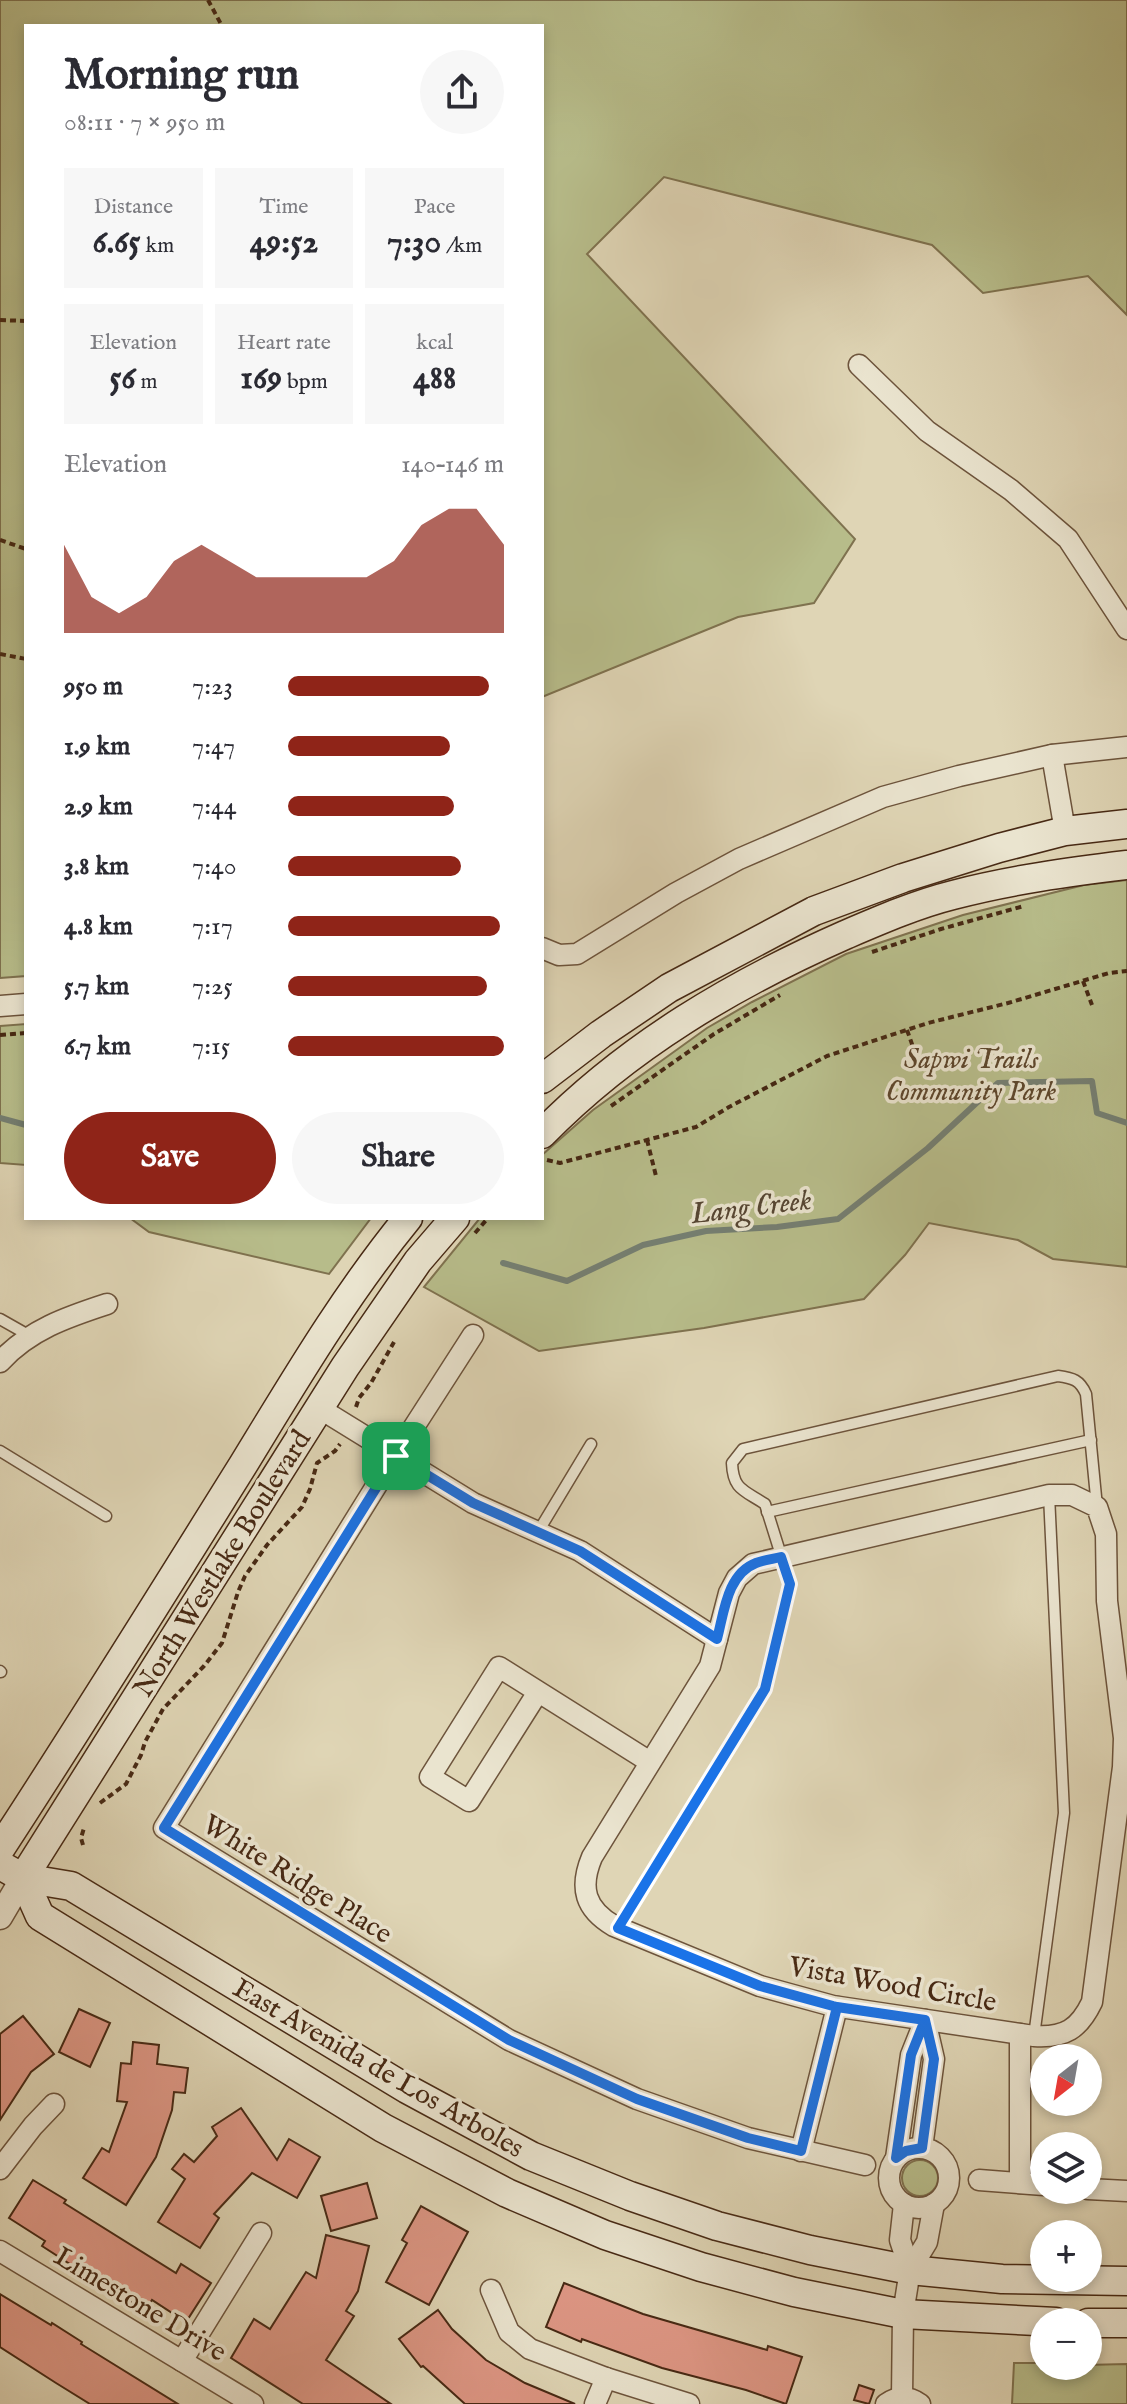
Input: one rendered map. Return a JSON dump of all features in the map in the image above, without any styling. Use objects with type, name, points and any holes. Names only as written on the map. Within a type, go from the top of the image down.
[{"type":"main road","points":[[544,1077],[669,988],[814,911],[999,848],[1065,831],[1127,824]]},
{"type":"main road","points":[[548,1136],[602,1080],[671,1027],[752,979],[802,954],[951,895],[1072,871],[1127,865]]},
{"type":"main road","name":"North Westlake Boulevard","points":[[0,1849],[129,1650],[327,1326],[406,1220]]},
{"type":"main road","name":"North Westlake Boulevard","points":[[11,1872],[418,1261],[461,1231]]},
{"type":"main road","name":"East Avenida de Los Arboles","points":[[11,1872],[71,1886],[407,2089],[531,2156],[630,2196],[717,2226],[810,2250],[910,2270],[1002,2279],[1127,2281]]},
{"type":"main road","name":"East Avenida de Los Arboles","points":[[11,1872],[40,1916],[383,2128],[507,2193],[605,2235],[701,2267],[794,2292],[903,2314],[1030,2321]]},
{"type":"main road","points":[[1102,2323],[1127,2323]]},
{"type":"street","points":[[859,365],[927,431],[1011,490],[1068,539],[1127,629]]},
{"type":"street","points":[[544,949],[559,955],[577,954],[676,893],[739,859],[883,797],[1052,755],[1127,747]]},
{"type":"street","points":[[1052,755],[1065,831]]},
{"type":"street","points":[[0,1006],[24,1004]]},
{"type":"street","points":[[0,1362],[30,1336],[64,1317],[107,1304]]},
{"type":"street","name":"White Ridge Place","points":[[473,1335],[164,1828],[509,2040],[637,2099],[748,2138],[865,2165]]},
{"type":"street","points":[[319,1408],[473,1503],[580,1551],[717,1639]]},
{"type":"street","name":"Vista Wood Circle","points":[[1049,1495],[1072,1495],[1097,1507],[1106,1534],[1107,1601],[1120,1644],[1124,1702],[1123,1767],[1092,2002],[1084,2018],[1073,2029],[1052,2037],[1027,2035],[837,2007],[760,1986],[618,1928],[601,1918],[591,1906],[585,1890],[586,1872],[592,1857],[710,1666],[729,1593],[737,1578],[753,1564],[1049,1495]]},
{"type":"street","points":[[538,1692],[469,1801],[430,1777],[499,1667],[650,1762]]},
{"type":"street","name":"North Westlake Boulevard","points":[[0,1917],[11,1872]]},
{"type":"street","points":[[801,2151],[837,2007]]},
{"type":"street","points":[[922,2148],[934,2059],[925,2020]]},
{"type":"street","points":[[896,2158],[906,2151],[922,2148],[940,2155],[949,2172],[947,2191],[934,2204],[919,2208],[904,2204],[891,2190],[889,2180],[896,2158],[911,2055],[925,2020]]},
{"type":"street","points":[[1020,2183],[1027,2035]]},
{"type":"street","points":[[0,2169],[54,2104]]},
{"type":"street","points":[[979,2180],[1030,2184]]},
{"type":"street","points":[[1102,2190],[1127,2191]]},
{"type":"street","points":[[904,2204],[900,2240],[910,2270]]},
{"type":"street","points":[[903,2402],[903,2314],[910,2270],[927,2242],[934,2204]]},
{"type":"street","points":[[182,2361],[261,2233]]},
{"type":"street","name":"Limestone Drive","points":[[0,2251],[253,2404]]},
{"type":"street","points":[[491,2290],[509,2332],[530,2349],[606,2378],[689,2404]]},
{"type":"street","points":[[595,2404],[606,2378]]},
{"type":"lane","points":[[0,1319],[30,1336]]},
{"type":"lane","points":[[618,1928],[765,1689],[790,1584],[765,1504],[738,1487],[733,1478],[732,1463],[743,1449],[1058,1376],[1074,1378],[1082,1384],[1086,1394],[1097,1507]]},
{"type":"lane","points":[[767,1512],[1091,1440]]},
{"type":"lane","points":[[538,1532],[591,1444]]},
{"type":"lane","points":[[0,1451],[106,1516]]},
{"type":"lane","points":[[1027,2035],[1064,1813],[1049,1495]]},
{"type":"path","points":[[208,0],[221,24]]},
{"type":"path","points":[[0,320],[24,321]]},
{"type":"path","points":[[0,540],[24,548]]},
{"type":"path","points":[[0,654],[24,659]]},
{"type":"path","points":[[872,952],[1028,905]]},
{"type":"path","points":[[548,1136],[560,1163],[696,1127],[827,1056],[907,1030],[1109,973],[1127,971]]},
{"type":"path","points":[[1083,981],[1092,1005]]},
{"type":"path","points":[[599,1114],[714,1034],[788,990]]},
{"type":"path","points":[[907,1030],[918,1061]]},
{"type":"path","points":[[0,1035],[24,1033]]},
{"type":"path","points":[[647,1140],[656,1176]]},
{"type":"path","points":[[461,1231],[484,1220]]},
{"type":"path","points":[[95,1810],[126,1784],[163,1709],[222,1643],[245,1576],[267,1545],[302,1507],[317,1463],[335,1451],[345,1438],[359,1398],[371,1383],[397,1335]]},
{"type":"path","points":[[83,1845],[81,1838],[85,1826]]},
{"type":"green space","points":[[0,0],[1127,0],[1127,315],[1088,276],[983,293],[932,245],[664,177],[587,254],[855,539],[814,603],[738,617],[544,696],[544,24],[24,24],[24,976],[0,978]]},
{"type":"green space","name":"Sapwi Trails Community Park","points":[[1127,880],[1127,1267],[1053,1259],[1018,1240],[929,1223],[905,1255],[864,1299],[704,1328],[539,1351],[424,1287],[478,1220],[544,1220],[544,1153],[593,1110],[707,1028],[846,954],[963,915],[1084,885]]},
{"type":"green space","points":[[24,1024],[24,1165],[0,1163],[0,1026]]},
{"type":"green space","points":[[133,1220],[370,1220],[329,1274],[149,1232]]},
{"type":"green space","points":[[920,2160],[933,2165],[938,2178],[933,2191],[920,2196],[907,2191],[902,2178],[907,2165]]},
{"type":"green space","points":[[1014,2363],[1030,2363],[1030,2380],[1102,2380],[1102,2365],[1127,2364],[1127,2404],[1012,2404]]},
{"type":"building","points":[[79,2009],[110,2023],[90,2067],[59,2052]]},
{"type":"building","points":[[23,2016],[54,2054],[31,2072],[0,2120],[0,2034]]},
{"type":"building","points":[[133,2042],[159,2045],[157,2064],[188,2068],[185,2093],[174,2092],[172,2110],[156,2157],[126,2205],[83,2178],[102,2148],[109,2152],[127,2102],[117,2101],[121,2063],[131,2064]]},
{"type":"building","points":[[241,2108],[277,2160],[289,2139],[320,2157],[297,2198],[252,2173],[214,2214],[219,2218],[200,2248],[158,2222],[185,2179],[172,2169],[184,2154],[194,2162],[217,2136],[212,2127]]},
{"type":"building","points":[[33,2180],[176,2273],[181,2264],[211,2283],[186,2322],[152,2300],[145,2311],[42,2246],[45,2241],[9,2218]]},
{"type":"building","points":[[367,2183],[377,2218],[331,2231],[321,2196]]},
{"type":"building","points":[[421,2206],[468,2232],[429,2305],[386,2282],[407,2243],[402,2240]]},
{"type":"building","points":[[326,2235],[369,2246],[358,2291],[346,2311],[354,2316],[326,2360],[391,2404],[303,2404],[231,2358],[254,2319],[270,2329],[306,2272],[316,2278]]},
{"type":"building","points":[[564,2283],[643,2314],[802,2357],[786,2404],[662,2368],[582,2339],[581,2342],[546,2327]]},
{"type":"building","points":[[0,2294],[52,2323],[178,2404],[90,2404],[56,2383],[0,2347]]},
{"type":"building","points":[[438,2310],[452,2329],[486,2360],[525,2383],[575,2404],[465,2404],[421,2367],[399,2339]]},
{"type":"building","points":[[859,2385],[874,2390],[869,2404],[854,2400]]},
{"type":"waterway","name":"Lang Creek","points":[[503,1263],[567,1281],[643,1245],[706,1231],[777,1227],[838,1219],[928,1148],[998,1083],[1092,1081],[1097,1113],[1127,1123]]},
{"type":"waterway","name":"Lang Creek","points":[[0,1118],[24,1124]]},
{"type":"route","points":[[396,1456],[164,1828],[509,2040],[637,2099],[748,2138],[801,2151],[837,2007],[925,2020],[934,2059],[922,2148],[906,2151],[896,2158],[911,2055],[925,2020],[837,2007],[760,1986],[618,1928],[765,1689],[790,1584],[781,1557],[753,1564],[737,1578],[729,1593],[717,1639],[580,1551],[473,1503],[396,1456]]}]
